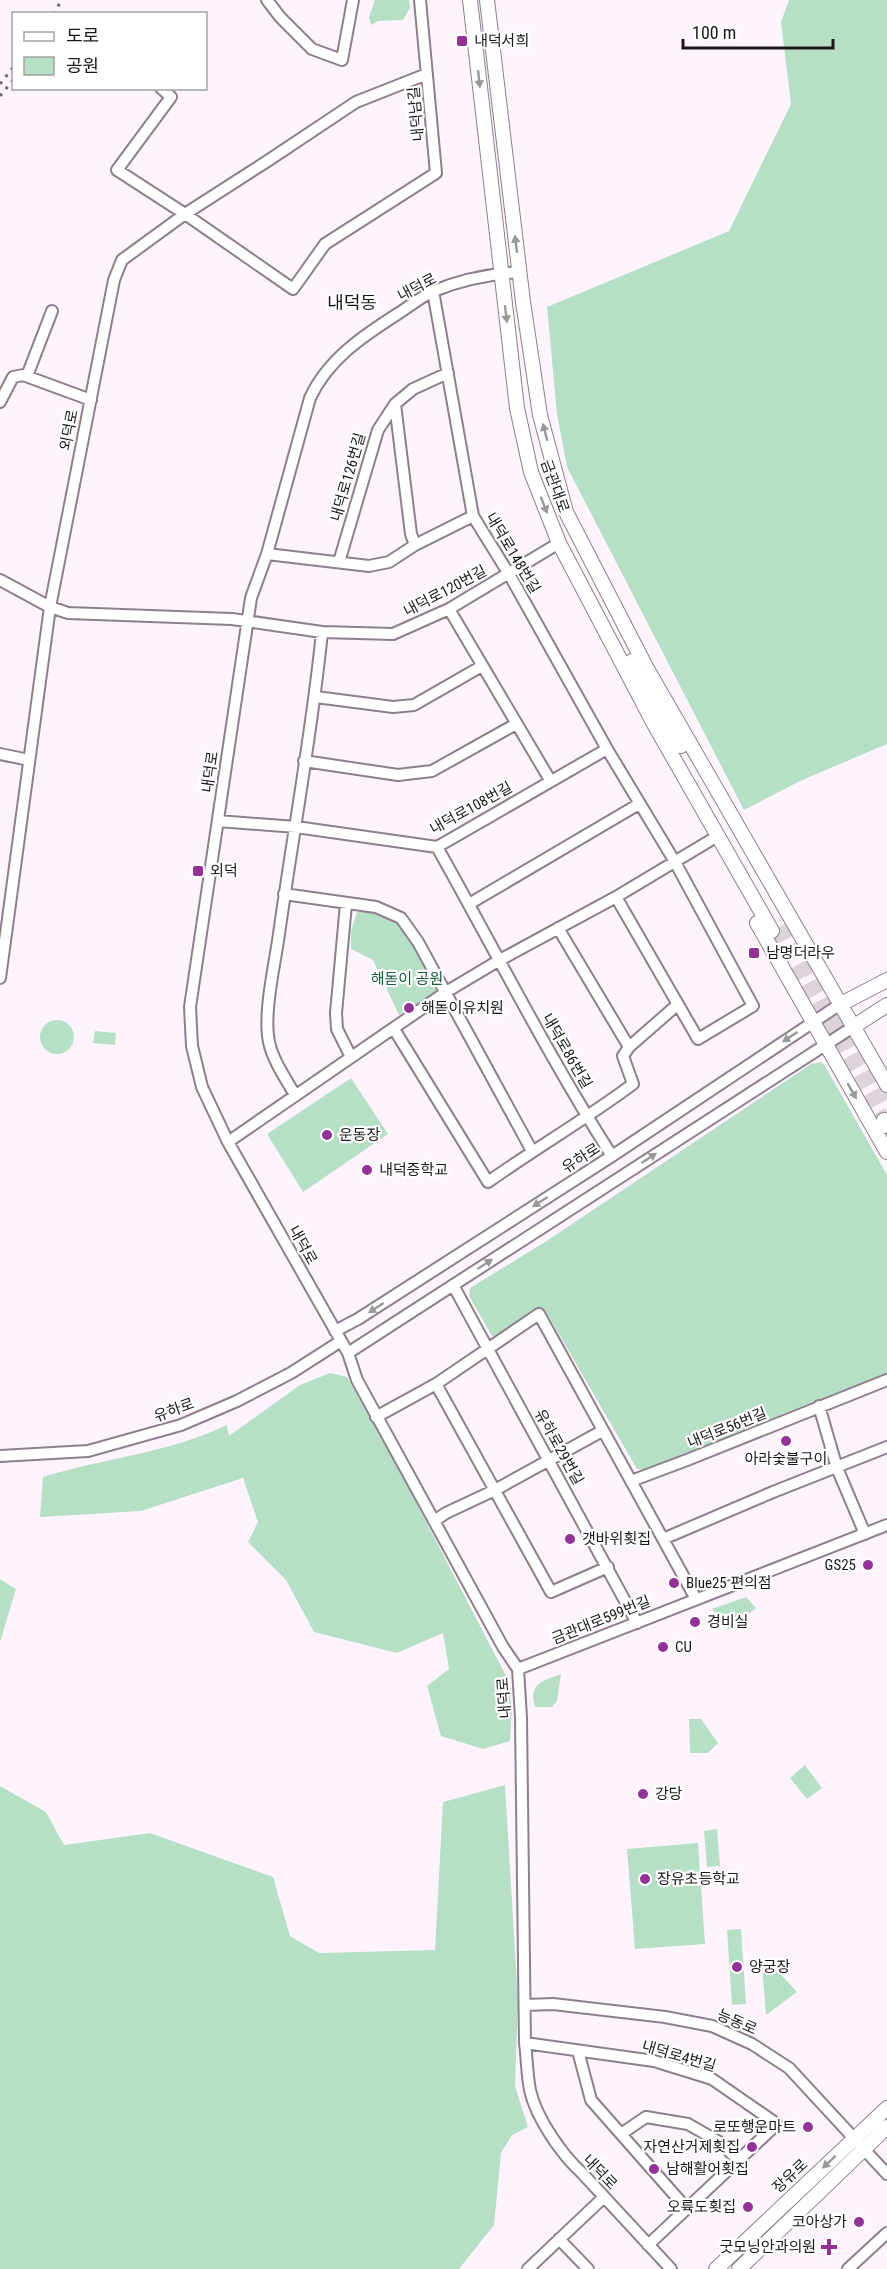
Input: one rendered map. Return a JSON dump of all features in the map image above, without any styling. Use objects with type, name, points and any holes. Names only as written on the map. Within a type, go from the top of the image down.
[{"type":"main road","name":"금관대로","points":[[471,0],[519,419],[531,472],[559,543],[654,724],[778,928],[591,585],[566,512]]},
{"type":"main road","points":[[487,0],[519,272],[540,415],[566,512],[646,667],[839,1005],[887,1084]]},
{"type":"main road","points":[[624,665],[651,730],[812,1022],[887,1152]]},
{"type":"main road","points":[[839,1005],[887,980]]},
{"type":"main road","points":[[853,1027],[887,1005]]},
{"type":"main road","name":"장유로","points":[[716,2269],[887,2108]]},
{"type":"main road","points":[[739,2269],[887,2127]]},
{"type":"street","points":[[267,0],[280,17],[312,49],[342,60],[353,0]]},
{"type":"street","points":[[420,0],[427,74]]},
{"type":"street","name":"내덕남길","points":[[122,260],[185,214],[356,102],[427,74],[436,173],[325,244],[293,289],[185,214]]},
{"type":"street","points":[[162,90],[171,97],[117,170],[185,214]]},
{"type":"street","name":"외덕로","points":[[0,978],[2,941],[50,607],[114,280],[122,260]]},
{"type":"street","name":"내덕로","points":[[519,272],[501,273],[433,291],[368,331],[316,384],[310,398],[267,554],[251,598],[190,1007],[192,1046],[202,1087],[228,1142],[348,1353],[357,1380],[376,1417],[518,1669],[521,1718],[525,2043],[530,2092],[547,2129],[567,2159],[671,2269]]},
{"type":"street","name":"내덕로148번길","points":[[433,291],[473,516],[509,574],[607,749],[675,862],[753,1006],[698,1039],[677,1005]]},
{"type":"street","points":[[27,376],[52,311]]},
{"type":"street","name":"내덕로126번길","points":[[339,562],[378,430],[395,404],[413,389],[448,373]]},
{"type":"street","points":[[0,402],[13,377],[23,375],[91,400]]},
{"type":"street","points":[[395,404],[411,534],[415,545]]},
{"type":"street","points":[[267,554],[369,566],[388,562],[415,545],[473,516]]},
{"type":"street","name":"내덕로120번길","points":[[248,621],[322,632],[393,634],[449,609],[559,543]]},
{"type":"street","points":[[0,580],[50,607],[68,613],[248,621]]},
{"type":"street","points":[[449,609],[550,780]]},
{"type":"street","points":[[296,1095],[280,1069],[269,1043],[268,1016],[304,761],[316,697],[322,632]]},
{"type":"street","points":[[316,697],[393,707],[414,705],[482,666]]},
{"type":"street","points":[[304,761],[398,775],[432,771],[516,724]]},
{"type":"street","name":"내덕로108번길","points":[[218,821],[296,827],[437,847],[607,749]]},
{"type":"street","points":[[0,754],[29,760]]},
{"type":"street","points":[[469,904],[639,804]]},
{"type":"street","points":[[228,1142],[446,992],[616,897],[711,840]]},
{"type":"street","name":"내덕로86번길","points":[[437,847],[498,961],[612,1156]]},
{"type":"street","points":[[284,894],[376,907],[401,918],[418,942],[532,1150]]},
{"type":"street","points":[[394,1029],[488,1182],[532,1150],[588,1118],[633,1084],[623,1056],[629,1047],[677,1005],[616,897]]},
{"type":"street","points":[[346,904],[336,1013],[337,1029],[351,1057]]},
{"type":"street","points":[[558,928],[629,1047]]},
{"type":"street","name":"유하로","points":[[0,1456],[88,1451],[181,1425],[237,1401],[291,1373],[358,1319],[612,1156],[839,1005]]},
{"type":"street","points":[[348,1353],[853,1027]]},
{"type":"street","name":"유하로29번길","points":[[453,1285],[637,1623]]},
{"type":"street","points":[[376,1417],[436,1384],[539,1314],[696,1599]]},
{"type":"street","name":"내덕로56번길","points":[[631,1480],[887,1380]]},
{"type":"street","points":[[436,1384],[551,1592],[608,1567]]},
{"type":"street","points":[[819,1406],[837,1468],[864,1534]]},
{"type":"street","points":[[434,1521],[603,1431]]},
{"type":"street","points":[[663,1539],[773,1492],[887,1448]]},
{"type":"street","name":"금관대로599번길","points":[[518,1669],[887,1525]]},
{"type":"street","name":"능동로","points":[[525,2005],[553,2004],[614,2010],[712,2026],[752,2043],[789,2068],[887,2174]]},
{"type":"street","name":"내덕로4번길","points":[[525,2043],[654,2061],[712,2079],[777,2124],[648,2245]]},
{"type":"street","points":[[578,2051],[591,2100],[687,2209]]},
{"type":"street","points":[[621,2134],[646,2117],[688,2124],[721,2143],[738,2160]]},
{"type":"street","points":[[528,2269],[604,2197]]},
{"type":"street","points":[[854,2267],[887,2233]]},
{"type":"street","points":[[559,2239],[588,2269]]},
{"type":"green space","points":[[375,0],[409,0],[410,8],[403,20],[378,21],[371,25],[369,17]]},
{"type":"green space","points":[[789,0],[887,0],[887,744],[800,781],[744,810],[567,467],[557,414],[547,307],[729,231],[791,104],[781,22]]},
{"type":"green space","name":"해돋이 공원","points":[[364,910],[400,924],[439,989],[399,1015],[373,960],[351,949],[351,931],[357,912]]},
{"type":"green space","points":[[57,1020],[69,1025],[74,1037],[69,1049],[57,1054],[45,1049],[40,1037],[45,1025]]},
{"type":"green space","points":[[95,1031],[116,1033],[115,1045],[93,1043]]},
{"type":"green space","points":[[820,1062],[824,1064],[887,1175],[887,1375],[815,1401],[645,1470],[637,1469],[545,1310],[497,1337],[492,1336],[469,1296],[470,1288],[545,1242],[811,1064]]},
{"type":"green space","name":"운동장","points":[[351,1078],[388,1134],[303,1192],[267,1134]]},
{"type":"green space","points":[[330,1373],[347,1377],[393,1458],[505,1674],[512,1708],[510,1741],[483,1749],[441,1736],[427,1686],[449,1669],[443,1633],[397,1653],[314,1632],[286,1580],[248,1542],[258,1522],[243,1478],[141,1511],[40,1517],[43,1477],[159,1449],[227,1425],[229,1436],[300,1385]]},
{"type":"green space","points":[[0,1579],[16,1589],[0,1642]]},
{"type":"green space","points":[[746,1597],[756,1608],[729,1630],[712,1609]]},
{"type":"green space","points":[[561,1674],[557,1701],[552,1707],[535,1707],[533,1699],[535,1688],[543,1681]]},
{"type":"green space","points":[[689,1719],[701,1719],[718,1743],[708,1753],[690,1753]]},
{"type":"green space","points":[[805,1765],[822,1788],[807,1799],[790,1778]]},
{"type":"green space","points":[[505,1785],[518,2001],[515,2086],[528,2127],[512,2135],[501,2153],[494,2225],[459,2269],[0,2269],[0,1786],[46,1812],[64,1845],[150,1833],[273,1877],[290,1936],[319,1953],[435,1950],[443,1802]]},
{"type":"green space","points":[[717,1829],[720,1866],[707,1867],[704,1831]]},
{"type":"green space","points":[[698,1843],[705,1944],[635,1949],[627,1849]]},
{"type":"green space","name":"양궁장","points":[[741,1929],[746,2004],[732,2005],[727,1930]]},
{"type":"green space","points":[[762,1965],[772,1965],[797,1992],[766,2015]]},
{"type":"tunnel","points":[[783,925],[887,1106]]},
{"type":"tunnel","points":[[772,931],[884,1120]]},
{"type":"railway","points":[[54,12],[62,0]]},
{"type":"railway","points":[[0,84],[12,69]]},
{"type":"railway","points":[[0,96],[12,81]]},
{"type":"place","name":"내덕서희","points":[[462,41]]},
{"type":"place","name":"외덕","points":[[198,871]]},
{"type":"place","name":"남명더라우","points":[[754,953]]},
{"type":"place","name":"해돋이유치원","points":[[409,1008]]},
{"type":"place","name":"운동장","points":[[327,1135]]},
{"type":"place","name":"내덕중학교","points":[[367,1170]]},
{"type":"place","name":"아라숯불구이","points":[[786,1441]]},
{"type":"place","name":"갯바위횟집","points":[[570,1539]]},
{"type":"place","name":"GS25","points":[[868,1565]]},
{"type":"place","name":"Blue25 편의점","points":[[674,1583]]},
{"type":"place","name":"경비실","points":[[695,1622]]},
{"type":"place","name":"CU","points":[[663,1647]]},
{"type":"place","name":"강당","points":[[643,1794]]},
{"type":"place","name":"장유초등학교","points":[[645,1879]]},
{"type":"place","name":"양궁장","points":[[737,1967]]},
{"type":"place","name":"로또행운마트","points":[[808,2127]]},
{"type":"place","name":"자연산거제횟집","points":[[752,2147]]},
{"type":"place","name":"남해활어횟집","points":[[654,2169]]},
{"type":"place","name":"오륙도횟집","points":[[748,2207]]},
{"type":"place","name":"코아상가","points":[[859,2222]]},
{"type":"place","name":"굿모닝안과의원","points":[[829,2247]]},
{"type":"district","name":"내덕동","points":[[352,303]]}]
